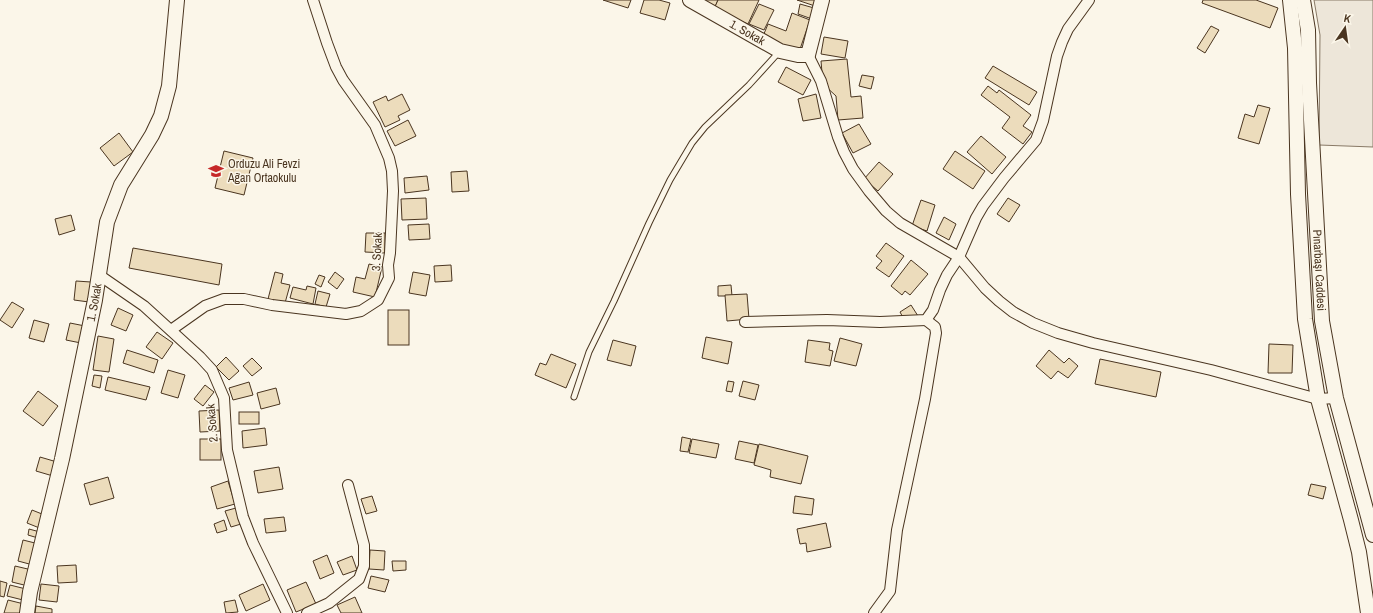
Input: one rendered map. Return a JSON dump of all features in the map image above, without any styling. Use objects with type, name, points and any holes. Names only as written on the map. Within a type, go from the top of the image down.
[{"type":"street","name":"1. Sokak","points":[[27,613],[30,592],[62,459],[95,300],[107,222],[120,185],[152,135],[161,116],[169,86],[177,0]]},
{"type":"street","name":"3. Sokak","points":[[171,330],[205,306],[224,299],[244,299],[272,305],[346,314],[361,311],[378,300],[389,278],[388,265],[393,190],[392,171],[389,158],[375,125],[343,80],[336,67],[313,0]]},
{"type":"street","name":"1. Sokak","points":[[690,0],[780,51],[798,55],[808,55]]},
{"type":"street","points":[[822,0],[808,55],[821,81],[838,137],[853,169],[886,212],[900,223],[959,257],[985,288],[1013,312],[1058,333],[1093,344],[1211,370],[1318,399],[1336,398]]},
{"type":"street","points":[[926,320],[933,310],[947,275],[959,257],[976,218],[983,206],[1036,140],[1043,121],[1057,56],[1062,42],[1068,29],[1088,0]]},
{"type":"street","points":[[1290,0],[1295,48],[1298,194],[1305,319],[1318,399],[1359,552],[1368,613]]},
{"type":"street","name":"Pınarbaşı Caddesi","points":[[1303,0],[1308,30],[1309,83],[1322,321],[1336,398],[1373,535]]},
{"type":"street","name":"2. Sokak","points":[[98,275],[144,306],[200,357],[212,370],[224,398],[228,450],[243,517],[259,556],[287,613]]},
{"type":"street","points":[[745,322],[827,320],[880,322],[926,320],[935,327],[936,333],[925,399],[897,530],[890,591],[874,613]]},
{"type":"street","points":[[307,613],[329,603],[359,579],[364,566],[364,545],[348,485]]},
{"type":"lane","points":[[574,397],[589,352],[670,180],[692,143],[705,127],[749,85],[780,51]]},
{"type":"shaded area","points":[[1314,0],[1373,0],[1373,147],[1319,145],[1320,35]]},
{"type":"building","points":[[603,0],[631,0],[628,8]]},
{"type":"building","points":[[644,0],[659,0],[670,3],[665,20],[640,13]]},
{"type":"building","points":[[703,0],[718,0],[714,9]]},
{"type":"building","points":[[718,0],[759,0],[748,24],[714,9]]},
{"type":"building","points":[[797,0],[817,0],[815,6]]},
{"type":"building","points":[[1203,0],[1256,0],[1278,8],[1270,28],[1202,3]]},
{"type":"building","points":[[759,4],[774,10],[764,30],[749,24]]},
{"type":"building","points":[[800,4],[814,8],[812,19],[798,14]]},
{"type":"building","points":[[792,13],[810,20],[798,55],[761,41],[768,24],[786,31]]},
{"type":"building","points":[[1211,26],[1219,30],[1205,53],[1197,48]]},
{"type":"building","points":[[824,37],[848,41],[845,58],[821,54]]},
{"type":"building","points":[[847,59],[851,97],[861,96],[863,118],[838,120],[836,96],[823,84],[821,61]]},
{"type":"building","points":[[993,66],[1037,92],[1029,105],[985,78]]},
{"type":"building","points":[[786,67],[811,80],[803,95],[778,82]]},
{"type":"building","points":[[862,75],[874,77],[871,89],[859,86]]},
{"type":"building","points":[[988,86],[997,93],[999,90],[1031,115],[1023,126],[1032,132],[1023,144],[1002,128],[1010,117],[981,95]]},
{"type":"building","points":[[402,94],[410,110],[398,116],[400,120],[385,127],[373,102],[386,96],[388,101]]},
{"type":"building","points":[[816,94],[821,118],[803,121],[798,99]]},
{"type":"building","points":[[1258,105],[1270,108],[1259,144],[1238,138],[1245,114],[1254,117]]},
{"type":"building","points":[[408,120],[416,136],[395,146],[387,131]]},
{"type":"building","points":[[859,124],[871,144],[853,153],[842,133]]},
{"type":"building","points":[[119,133],[133,152],[114,166],[100,148]]},
{"type":"building","points":[[981,136],[1006,157],[992,174],[967,152]]},
{"type":"building","points":[[224,151],[253,158],[244,195],[215,188]]},
{"type":"building","points":[[955,151],[985,171],[973,189],[943,169]]},
{"type":"building","points":[[879,162],[893,174],[878,191],[864,179]]},
{"type":"building","points":[[467,171],[469,191],[452,192],[451,172]]},
{"type":"building","points":[[427,176],[429,190],[405,193],[404,178]]},
{"type":"building","points":[[426,198],[427,219],[402,220],[401,199]]},
{"type":"building","points":[[1008,198],[1020,205],[1009,222],[997,214]]},
{"type":"building","points":[[921,200],[935,205],[927,231],[912,226]]},
{"type":"building","points":[[71,215],[75,230],[59,235],[55,219]]},
{"type":"building","points":[[944,217],[956,224],[949,240],[936,233]]},
{"type":"building","points":[[429,224],[430,239],[409,240],[408,225]]},
{"type":"building","points":[[366,233],[385,233],[385,253],[365,252]]},
{"type":"building","points":[[886,243],[904,256],[889,277],[876,268],[882,261],[876,256]]},
{"type":"building","points":[[133,248],[222,264],[219,285],[129,268]]},
{"type":"building","points":[[911,260],[928,274],[910,295],[905,291],[902,295],[891,286]]},
{"type":"building","points":[[369,264],[382,267],[375,297],[353,292],[356,277],[365,279]]},
{"type":"building","points":[[451,265],[452,281],[435,282],[434,266]]},
{"type":"building","points":[[275,272],[283,274],[281,283],[290,285],[285,303],[268,299]]},
{"type":"building","points":[[335,272],[344,279],[337,289],[328,282]]},
{"type":"building","points":[[413,272],[430,275],[426,296],[409,293]]},
{"type":"building","points":[[319,275],[325,277],[321,287],[315,284]]},
{"type":"building","points":[[76,281],[91,282],[89,302],[74,300]]},
{"type":"building","points":[[731,285],[732,296],[718,296],[718,286]]},
{"type":"building","points":[[307,286],[316,288],[313,304],[290,298],[293,287],[306,290]]},
{"type":"building","points":[[318,291],[330,294],[326,307],[315,304]]},
{"type":"building","points":[[747,294],[749,319],[727,321],[725,295]]},
{"type":"building","points":[[12,302],[24,309],[12,328],[0,320]]},
{"type":"building","points":[[911,305],[918,316],[906,323],[900,312]]},
{"type":"building","points":[[118,308],[133,315],[126,331],[111,325]]},
{"type":"building","points":[[388,310],[409,310],[409,345],[388,345]]},
{"type":"building","points":[[34,320],[49,324],[44,342],[29,338]]},
{"type":"building","points":[[70,323],[85,326],[81,343],[66,340]]},
{"type":"building","points":[[157,332],[173,343],[162,359],[146,347]]},
{"type":"building","points":[[98,336],[114,339],[109,372],[93,370]]},
{"type":"building","points":[[706,337],[732,342],[728,364],[702,358]]},
{"type":"building","points":[[840,338],[862,344],[856,366],[834,361]]},
{"type":"building","points":[[613,340],[636,346],[631,366],[607,360]]},
{"type":"building","points":[[808,340],[830,343],[829,350],[833,351],[830,366],[805,362]]},
{"type":"building","points":[[1269,344],[1293,345],[1292,373],[1268,373]]},
{"type":"building","points":[[127,350],[158,360],[154,373],[123,363]]},
{"type":"building","points":[[1049,350],[1064,363],[1069,358],[1078,366],[1068,378],[1058,371],[1051,379],[1036,366]]},
{"type":"building","points":[[551,354],[576,364],[566,388],[535,375],[540,363],[546,365]]},
{"type":"building","points":[[226,357],[239,371],[229,380],[216,367]]},
{"type":"building","points":[[252,358],[262,368],[252,376],[243,366]]},
{"type":"building","points":[[1100,359],[1161,372],[1156,397],[1095,384]]},
{"type":"building","points":[[168,370],[185,375],[178,398],[161,393]]},
{"type":"building","points":[[94,375],[102,376],[100,388],[92,386]]},
{"type":"building","points":[[108,377],[150,387],[146,400],[105,390]]},
{"type":"building","points":[[728,381],[734,382],[732,392],[726,391]]},
{"type":"building","points":[[743,381],[759,385],[755,400],[739,396]]},
{"type":"building","points":[[249,382],[253,395],[233,400],[229,388]]},
{"type":"building","points":[[205,385],[214,392],[203,406],[194,399]]},
{"type":"building","points":[[276,388],[280,404],[261,409],[257,393]]},
{"type":"building","points":[[38,391],[58,406],[43,426],[23,411]]},
{"type":"building","points":[[219,410],[220,431],[200,432],[199,411]]},
{"type":"building","points":[[239,412],[259,412],[259,424],[239,424]]},
{"type":"building","points":[[265,428],[267,445],[243,448],[242,431]]},
{"type":"building","points":[[682,437],[691,439],[688,452],[680,451]]},
{"type":"building","points":[[200,439],[221,439],[221,460],[200,460]]},
{"type":"building","points":[[692,439],[719,444],[716,458],[689,453]]},
{"type":"building","points":[[739,441],[758,445],[754,463],[735,459]]},
{"type":"building","points":[[759,444],[808,456],[801,484],[770,477],[771,470],[754,465]]},
{"type":"building","points":[[40,457],[57,462],[53,476],[36,471]]},
{"type":"building","points":[[279,467],[283,489],[258,493],[254,471]]},
{"type":"building","points":[[108,477],[114,498],[90,505],[84,484]]},
{"type":"building","points":[[228,481],[235,504],[217,509],[211,487]]},
{"type":"building","points":[[1311,484],[1326,487],[1323,499],[1308,495]]},
{"type":"building","points":[[372,496],[377,511],[366,514],[361,499]]},
{"type":"building","points":[[795,496],[814,499],[812,515],[793,513]]},
{"type":"building","points":[[236,508],[241,524],[231,527],[225,511]]},
{"type":"building","points":[[32,510],[47,516],[42,529],[27,523]]},
{"type":"building","points":[[284,517],[286,531],[266,533],[264,519]]},
{"type":"building","points":[[224,520],[227,530],[217,533],[214,524]]},
{"type":"building","points":[[826,523],[831,547],[807,552],[806,543],[800,544],[797,529]]},
{"type":"building","points":[[29,529],[40,532],[38,538],[28,535]]},
{"type":"building","points":[[23,540],[39,544],[33,565],[18,561]]},
{"type":"building","points":[[370,550],[385,551],[384,570],[369,569]]},
{"type":"building","points":[[327,555],[334,573],[320,579],[313,561]]},
{"type":"building","points":[[352,556],[357,570],[343,575],[337,562]]},
{"type":"building","points":[[392,561],[406,561],[406,570],[393,571]]},
{"type":"building","points":[[76,565],[77,582],[58,583],[57,566]]},
{"type":"building","points":[[15,566],[32,570],[28,586],[12,582]]},
{"type":"building","points":[[371,576],[389,580],[385,592],[368,588]]},
{"type":"building","points":[[0,581],[7,583],[4,597],[0,596]]},
{"type":"building","points":[[306,582],[316,604],[296,612],[287,590]]},
{"type":"building","points":[[41,584],[59,586],[57,602],[39,600]]},
{"type":"building","points":[[263,584],[270,600],[246,611],[239,595]]},
{"type":"building","points":[[10,585],[26,589],[23,600],[7,596]]},
{"type":"building","points":[[355,597],[362,613],[341,613],[337,605]]},
{"type":"building","points":[[8,600],[24,604],[22,613],[4,613]]},
{"type":"building","points":[[235,600],[238,612],[226,613],[224,602]]},
{"type":"building","points":[[36,606],[52,609],[52,613],[35,613]]},
{"type":"place","name":"Orduzu Ali Fevzi Ağan Ortaokulu","points":[[216,171]]}]
